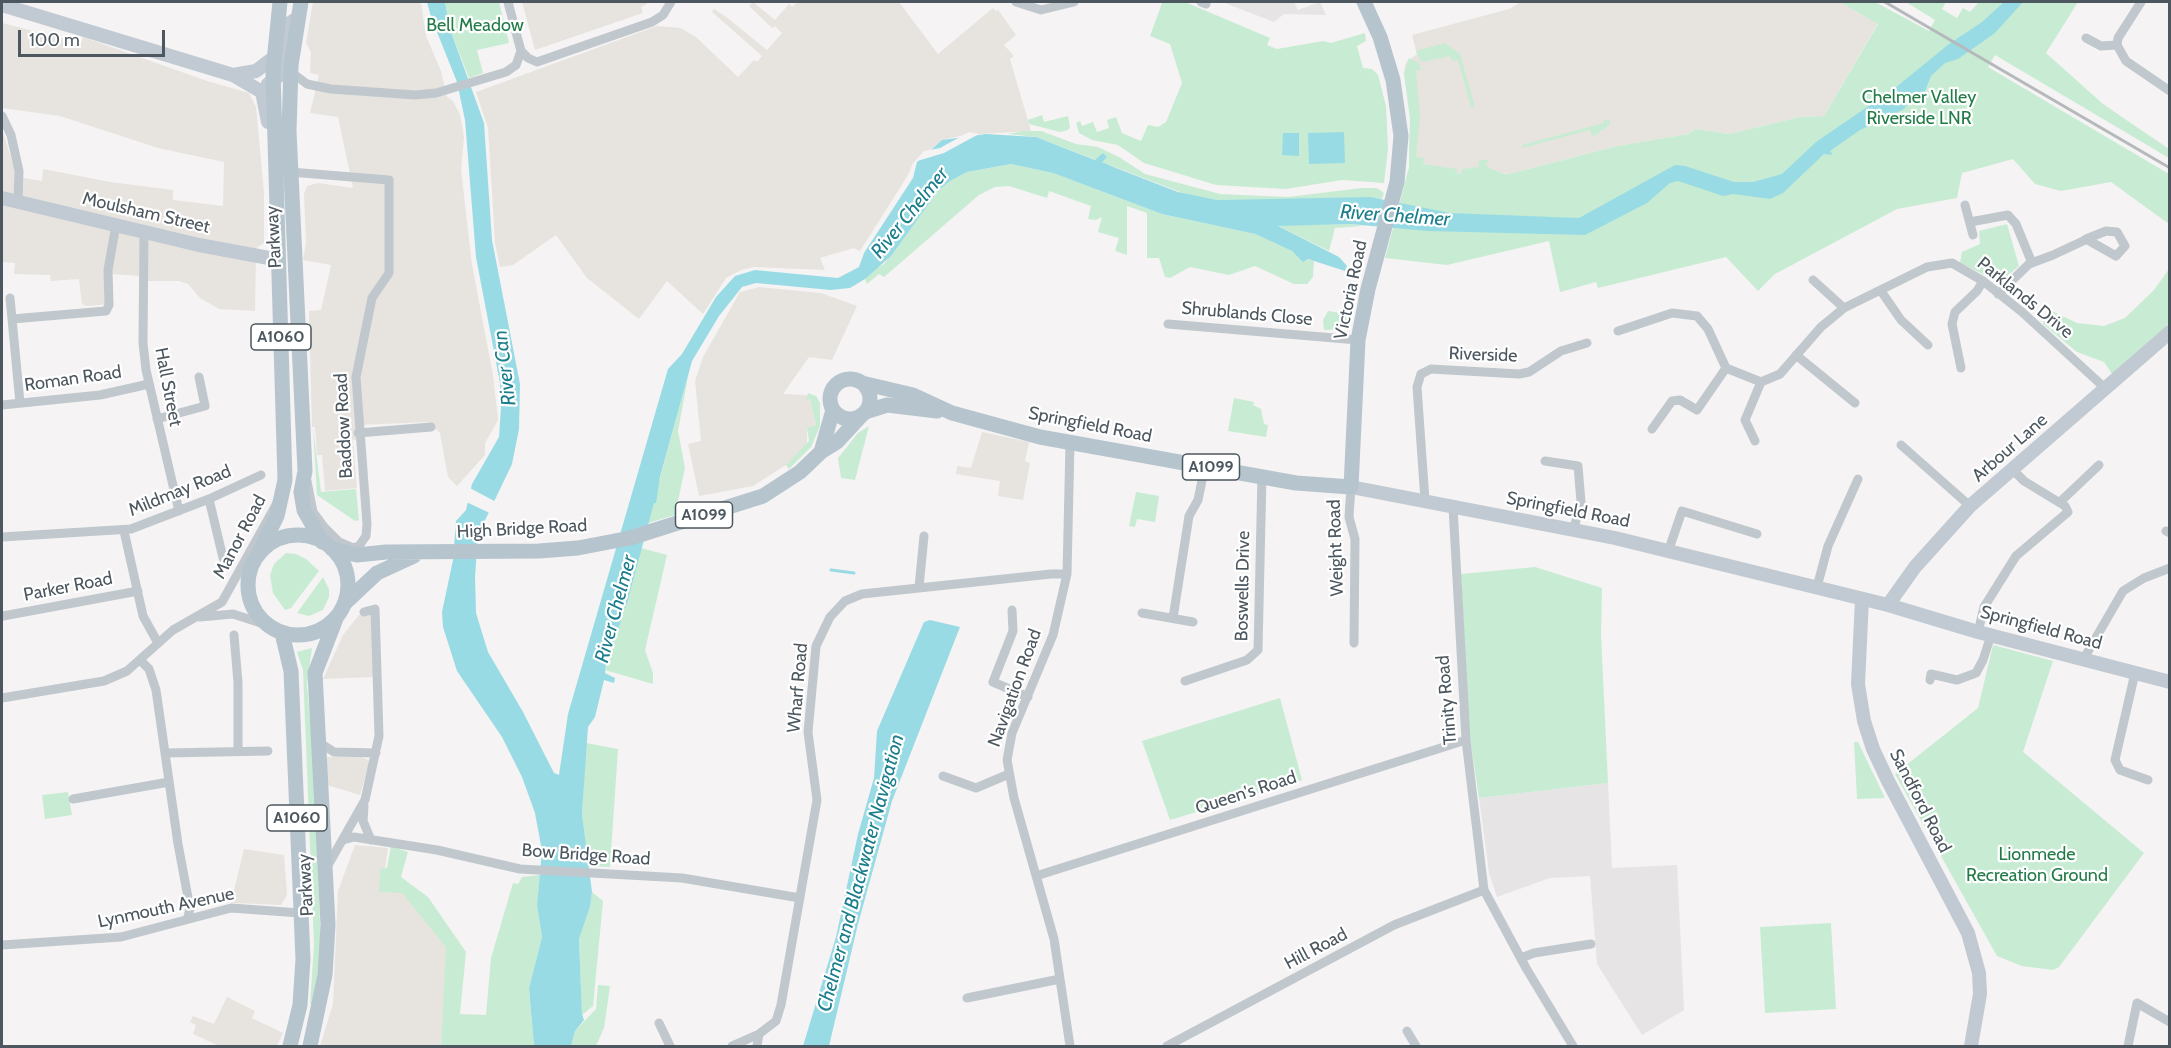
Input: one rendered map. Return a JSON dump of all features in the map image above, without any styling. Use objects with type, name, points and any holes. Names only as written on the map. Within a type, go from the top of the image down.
[{"type":"main road","name":"Parkway","points":[[258,555],[277,516],[284,488],[277,150],[273,81],[273,58],[280,2]]},
{"type":"main road","name":"Parkway","points":[[301,2],[291,72],[290,172],[305,471],[302,492],[304,510],[327,546]]},
{"type":"main road","name":"Victoria Road","points":[[1352,487],[1358,340],[1368,289],[1394,194],[1401,136],[1397,99],[1388,60],[1364,2]]},
{"type":"main road","points":[[2,5],[233,75],[254,77],[264,85],[273,81]]},
{"type":"main road","name":"A1060","points":[[273,81],[281,71],[288,24],[298,18]]},
{"type":"main road","points":[[254,77],[273,58]]},
{"type":"main road","name":"Parkway","points":[[254,77],[265,99],[276,185]]},
{"type":"main road","name":"Moulsham Street","points":[[2,198],[269,258],[279,267]]},
{"type":"main road","name":"Arbour Lane","points":[[1888,605],[1915,567],[1970,506],[2169,332]]},
{"type":"main road","name":"A1099","points":[[819,454],[833,410],[829,398],[834,386],[851,379],[862,383]]},
{"type":"main road","points":[[862,383],[870,400],[863,414]]},
{"type":"main road","name":"Springfield Road","points":[[862,383],[913,395],[952,413]]},
{"type":"main road","name":"Springfield Road","points":[[863,414],[887,405],[952,413],[1070,443],[1296,483],[1352,487],[1574,528],[1888,605],[1984,634],[2169,681]]},
{"type":"main road","name":"A1099","points":[[833,410],[849,419],[863,414]]},
{"type":"main road","name":"High Bridge Road","points":[[327,546],[357,555],[386,552],[539,551],[578,548],[630,538],[764,496],[800,472],[819,454],[837,442],[863,414]]},
{"type":"main road","points":[[258,555],[273,542],[290,536],[304,536],[327,546]]},
{"type":"main road","name":"A1060","points":[[258,555],[250,570],[248,591],[255,611],[267,625],[282,633],[310,634],[325,627],[340,610],[347,582],[343,564],[327,546]]},
{"type":"main road","name":"High Bridge Road","points":[[340,610],[377,573],[419,553]]},
{"type":"main road","name":"Sandford Road","points":[[1862,599],[1858,684],[1864,720],[1873,749],[1888,781],[1968,933],[1979,974],[1980,994],[1971,1047]]},
{"type":"main road","name":"Parkway","points":[[310,1047],[325,975],[328,925],[315,673],[340,610]]},
{"type":"main road","name":"Parkway","points":[[282,633],[291,671],[303,959],[300,1005],[290,1047]]},
{"type":"street","points":[[508,2],[521,51],[528,58],[537,62],[646,25],[666,11],[671,2]]},
{"type":"street","points":[[1016,2],[1041,10],[1074,2]]},
{"type":"street","points":[[2141,2],[2118,38],[2117,45],[2126,61],[2169,91]]},
{"type":"street","points":[[2086,38],[2101,46],[2117,45]]},
{"type":"street","points":[[291,72],[307,84],[331,89],[436,93],[506,72],[516,65],[521,51]]},
{"type":"street","points":[[2,116],[11,135],[19,171],[18,201]]},
{"type":"street","name":"Baddow Road","points":[[290,172],[389,180],[389,273],[372,298],[357,359],[358,433],[367,531],[363,542],[353,548]]},
{"type":"street","points":[[1965,205],[1973,235]]},
{"type":"street","points":[[1970,222],[2008,215],[2016,224],[2032,263]]},
{"type":"street","points":[[12,319],[106,311],[109,304],[108,270],[116,225]]},
{"type":"street","name":"Hall Street","points":[[144,231],[143,343],[148,384],[179,511]]},
{"type":"street","points":[[1998,294],[2015,275],[2032,263],[2086,239]]},
{"type":"street","name":"Parklands Drive","points":[[1761,382],[1780,374],[1821,327],[1844,308],[1927,267],[1952,263],[1998,294],[2106,389]]},
{"type":"street","points":[[1813,280],[1844,308]]},
{"type":"street","points":[[1961,368],[1952,324],[1955,312],[1983,282]]},
{"type":"street","points":[[1881,291],[1901,320],[1928,345]]},
{"type":"street","points":[[10,298],[20,403]]},
{"type":"street","points":[[1618,331],[1672,313],[1688,313],[1697,316],[1708,329],[1726,368],[1761,382],[1745,420],[1755,441]]},
{"type":"street","name":"Shrublands Close","points":[[1168,324],[1358,340]]},
{"type":"street","name":"Riverside","points":[[1425,500],[1417,387],[1418,379],[1425,370],[1519,374],[1529,372],[1561,351],[1587,343]]},
{"type":"street","points":[[1796,355],[1855,404]]},
{"type":"street","points":[[1652,429],[1672,401],[1680,400],[1697,410],[1726,368]]},
{"type":"street","points":[[157,419],[205,406],[199,377]]},
{"type":"street","name":"Roman Road","points":[[2,405],[100,395],[148,384]]},
{"type":"street","points":[[358,433],[431,427]]},
{"type":"street","name":"Navigation Road","points":[[1070,443],[1067,574],[1053,634],[1009,746],[1009,774],[1054,939],[1070,1047]]},
{"type":"street","points":[[1901,445],[1970,506]]},
{"type":"street","points":[[1545,461],[1578,466],[1581,502],[1574,528]]},
{"type":"street","points":[[2060,501],[2098,465]]},
{"type":"street","points":[[1173,618],[1190,516],[1198,500],[1205,466]]},
{"type":"street","points":[[1930,680],[1931,674],[1957,680],[1976,673],[1984,634],[1983,607],[2016,556],[2066,515],[2067,508],[2060,501],[2031,487],[2012,469]]},
{"type":"street","name":"Parkway","points":[[305,471],[313,512],[333,537],[353,548]]},
{"type":"street","name":"Mildmay Road","points":[[2,537],[124,531],[209,499],[261,475]]},
{"type":"street","name":"Boswells Drive","points":[[1185,681],[1247,660],[1258,650],[1262,476]]},
{"type":"street","points":[[1816,587],[1828,546],[1857,479]]},
{"type":"street","name":"Weight Road","points":[[1352,487],[1349,517],[1355,539],[1353,643]]},
{"type":"street","name":"Manor Road","points":[[2,698],[104,681],[127,671],[158,643],[192,619],[217,606],[226,597],[284,488]]},
{"type":"street","points":[[209,499],[223,558]]},
{"type":"street","name":"Trinity Road","points":[[1453,507],[1453,544],[1466,740],[1484,890]]},
{"type":"street","points":[[1668,552],[1682,511],[1757,534]]},
{"type":"street","points":[[124,531],[146,624],[158,643]]},
{"type":"street","points":[[919,587],[924,536]]},
{"type":"street","points":[[2083,660],[2122,591],[2144,578],[2169,568]]},
{"type":"street","name":"Wharf Road","points":[[732,1047],[759,1034],[776,1021],[779,1014],[817,800],[808,732],[812,678],[820,636],[837,608],[853,596],[919,587],[1067,574]]},
{"type":"street","name":"Parker Road","points":[[3,616],[138,591]]},
{"type":"street","points":[[364,612],[375,609],[380,702],[376,753],[365,800],[363,821],[371,840]]},
{"type":"street","points":[[1012,610],[1013,631],[993,682],[1028,697]]},
{"type":"street","points":[[1142,613],[1193,622]]},
{"type":"street","name":"Manor Road","points":[[192,619],[233,614],[267,625]]},
{"type":"street","points":[[234,635],[238,683],[238,750]]},
{"type":"street","points":[[140,660],[149,669],[154,681],[190,908],[188,917]]},
{"type":"street","points":[[2135,674],[2115,760],[2120,770],[2148,780]]},
{"type":"street","name":"Queen's Road","points":[[1036,876],[1466,740]]},
{"type":"street","points":[[318,741],[334,752],[376,753]]},
{"type":"street","points":[[166,753],[268,751]]},
{"type":"street","points":[[944,776],[976,788],[1009,774]]},
{"type":"street","points":[[73,799],[169,782]]},
{"type":"street","points":[[325,872],[365,800]]},
{"type":"street","name":"Bow Bridge Road","points":[[343,840],[354,837],[460,854],[520,869],[682,878],[800,898]]},
{"type":"street","points":[[1484,890],[1573,1047]]},
{"type":"street","name":"Hill Road","points":[[1167,1047],[1394,925],[1484,890]]},
{"type":"street","name":"Lynmouth Avenue","points":[[2,945],[122,937],[188,917],[205,916],[231,908],[300,913]]},
{"type":"street","points":[[1521,958],[1534,953],[1591,944]]},
{"type":"street","points":[[967,998],[1060,979]]},
{"type":"street","points":[[2128,1047],[2137,1003],[2169,1022]]},
{"type":"street","points":[[659,1023],[670,1047]]},
{"type":"street","points":[[1407,1031],[1416,1047]]},
{"type":"street","points":[[757,1047],[759,1034]]},
{"type":"shaded area","points":[[313,2],[421,2],[426,36],[441,71],[447,97],[453,101],[460,115],[464,137],[461,170],[472,265],[493,375],[498,420],[485,443],[485,455],[457,486],[448,477],[440,433],[428,422],[360,425],[361,439],[353,440],[357,488],[325,491],[322,455],[317,455],[315,427],[312,427],[309,311],[321,310],[331,265],[303,260],[306,242],[304,194],[307,186],[318,183],[353,188],[338,117],[310,113],[319,75],[310,73],[311,52],[306,43]]},
{"type":"shaded area","points":[[522,2],[650,2],[641,7],[643,13],[535,50]]},
{"type":"shaded area","points":[[753,2],[775,20],[789,4],[792,7],[798,2],[899,2],[938,54],[993,8],[998,10],[1016,35],[1004,45],[1014,56],[1010,59],[1031,131],[964,135],[942,140],[913,163],[908,175],[860,251],[854,248],[820,258],[825,270],[754,267],[741,270],[726,278],[703,314],[667,281],[639,319],[587,278],[556,235],[513,265],[500,267],[495,243],[488,128],[476,92],[657,26],[681,28],[696,37],[738,77],[754,60],[757,62],[762,56],[712,12],[714,9],[725,16],[767,50],[782,33],[775,26],[772,28],[749,6]]},
{"type":"shaded area","points":[[1222,2],[1294,2],[1298,10],[1320,2],[1326,15],[1284,14],[1274,22]]},
{"type":"shaded area","points":[[1521,2],[1840,2],[1878,23],[1824,116],[1800,117],[1729,134],[1695,129],[1688,134],[1617,146],[1513,173],[1468,175],[1409,167],[1410,119],[1404,73],[1406,62],[1417,54],[1412,35],[1509,9]]},
{"type":"shaded area","points":[[2,23],[81,43],[83,37],[207,81],[249,93],[256,107],[264,192],[264,243],[256,248],[255,311],[219,309],[200,298],[188,284],[179,281],[141,281],[140,276],[112,274],[113,304],[86,306],[82,304],[79,279],[51,281],[50,275],[14,274],[15,263],[2,262],[2,129],[17,177],[42,181],[43,169],[110,182],[173,190],[173,200],[223,206],[224,162],[158,148],[60,116],[2,108]]},
{"type":"shaded area","points":[[759,287],[821,293],[857,306],[832,360],[809,357],[783,394],[806,395],[810,399],[816,425],[807,427],[807,444],[786,465],[753,486],[699,496],[688,444],[701,441],[695,381],[703,357],[740,292]]},
{"type":"shaded area","points":[[982,432],[1029,442],[1025,461],[1030,463],[1023,500],[998,496],[1000,481],[956,474],[957,466],[971,468]]},
{"type":"shaded area","points":[[359,615],[371,615],[375,677],[323,679],[343,635]]},
{"type":"shaded area","points":[[359,756],[370,761],[360,795],[327,785],[325,757]]},
{"type":"shaded area","points":[[1608,783],[1612,868],[1677,865],[1684,1010],[1642,1035],[1597,964],[1590,876],[1550,878],[1497,897],[1489,873],[1479,798]]},
{"type":"shaded area","points":[[355,845],[388,848],[382,889],[404,892],[448,946],[441,1046],[320,1046],[333,1004],[338,891]]},
{"type":"shaded area","points":[[244,849],[284,855],[287,895],[281,905],[231,903]]},
{"type":"shaded area","points":[[227,997],[255,1011],[252,1018],[283,1033],[277,1046],[219,1046],[193,1034],[196,1025],[190,1022],[193,1016],[214,1024]]},
{"type":"green space","name":"Bell Meadow","points":[[445,2],[499,2],[509,43],[477,50],[483,73],[469,78],[450,29]]},
{"type":"green space","points":[[1185,2],[1270,38],[1267,45],[1277,49],[1323,41],[1331,43],[1365,33],[1366,41],[1357,46],[1363,68],[1372,69],[1378,75],[1386,106],[1388,149],[1384,183],[1342,180],[1286,189],[1216,185],[1144,163],[1118,145],[1092,140],[1079,133],[1076,123],[1080,121],[1082,126],[1093,122],[1097,132],[1109,128],[1107,120],[1116,117],[1122,133],[1141,141],[1148,125],[1158,127],[1166,122],[1182,83],[1170,44],[1150,36],[1162,3]]},
{"type":"green space","name":"Chelmer Valley Riverside LNR","points":[[1840,2],[1875,2],[1929,31],[1935,20],[1906,2],[1946,2],[1942,9],[1957,18],[1963,8],[1970,12],[1979,2],[2078,2],[2046,53],[2103,104],[2169,149],[2169,158],[1995,55],[1988,67],[2169,174],[2169,224],[2111,182],[2061,191],[2035,184],[2013,159],[1962,173],[1957,198],[1897,209],[1775,274],[1758,291],[1726,257],[1598,288],[1596,282],[1560,292],[1549,241],[1447,265],[1385,258],[1409,167],[1410,119],[1404,73],[1409,58],[1420,64],[1421,70],[1416,71],[1420,116],[1416,157],[1424,158],[1423,164],[1457,169],[1457,173],[1461,174],[1462,169],[1479,167],[1478,161],[1489,159],[1485,164],[1489,168],[1504,174],[1513,173],[1617,146],[1688,134],[1695,129],[1729,134],[1800,117],[1824,116],[1878,24]]},
{"type":"green space","points":[[1445,43],[1460,54],[1475,107],[1471,107],[1458,60],[1452,61],[1450,56],[1422,62],[1416,51]]},
{"type":"green space","points":[[1042,115],[1044,122],[1068,116],[1070,127],[1060,132],[1029,124],[1028,120]]},
{"type":"green space","points":[[1604,120],[1609,120],[1610,124],[1596,135],[1592,136],[1590,130],[1523,148],[1522,145],[1604,123]]},
{"type":"green space","points":[[1041,131],[1076,144],[1098,147],[1145,174],[1220,194],[1288,197],[1362,188],[1377,188],[1384,193],[1382,199],[1217,200],[1196,198],[1036,137],[1008,134]]},
{"type":"green space","points":[[1011,164],[1053,173],[1162,214],[1255,234],[1292,251],[1301,258],[1314,261],[1313,277],[1307,284],[1294,284],[1255,266],[1229,275],[1190,267],[1170,278],[1165,277],[1159,258],[1147,258],[1147,213],[1127,206],[1127,255],[1115,251],[1119,238],[1098,232],[1102,217],[1096,220],[1088,219],[1091,206],[1049,191],[1047,198],[1009,186],[995,187],[979,195],[884,277],[879,274],[867,284],[865,279],[873,270],[884,264],[938,191],[950,181],[967,172]]},
{"type":"green space","points":[[1350,224],[1363,226],[1335,228],[1329,251],[1276,225]]},
{"type":"green space","points":[[2007,224],[2019,266],[2005,278],[1995,280],[1960,263],[1962,252],[1980,244],[1979,231]]},
{"type":"green space","points":[[2169,269],[2169,324],[2112,374],[2104,362],[2077,352],[2043,324],[2043,317],[2052,311],[2077,323],[2104,326],[2125,318],[2154,290]]},
{"type":"green space","points":[[1348,307],[1353,309],[1349,329],[1324,330],[1323,320],[1328,311],[1339,313]]},
{"type":"green space","points":[[689,371],[678,431],[685,468],[675,515],[648,523]]},
{"type":"green space","points":[[808,393],[816,396],[820,403],[820,426],[811,447],[789,469],[786,465],[809,441],[807,427],[816,425],[810,399],[806,400]]},
{"type":"green space","points":[[1234,398],[1254,402],[1253,405],[1261,409],[1264,424],[1268,425],[1266,437],[1228,431]]},
{"type":"green space","points":[[869,426],[855,480],[841,478],[838,458],[858,433]]},
{"type":"green space","points":[[313,427],[321,492],[356,489],[359,520],[355,521],[317,495]]},
{"type":"green space","points":[[1136,492],[1159,496],[1155,522],[1137,519],[1135,527],[1129,526]]},
{"type":"green space","points":[[641,548],[667,555],[645,650],[653,673],[653,684],[605,670]]},
{"type":"green space","points":[[286,553],[296,554],[306,559],[319,571],[291,608],[285,610],[273,593],[270,575],[274,564]]},
{"type":"green space","points":[[1535,567],[1602,588],[1601,634],[1608,783],[1479,798],[1469,731],[1461,574]]},
{"type":"green space","points":[[323,577],[329,589],[329,597],[323,610],[309,616],[297,613]]},
{"type":"green space","name":"Lionmede Recreation Ground","points":[[1993,645],[2053,661],[2023,752],[2144,853],[2059,967],[2053,970],[2022,966],[1997,956],[1895,774],[1978,708]]},
{"type":"green space","points":[[312,648],[307,685],[314,767],[321,947],[314,1005],[310,1004],[314,945],[303,670],[297,652]]},
{"type":"green space","points":[[1280,698],[1302,780],[1170,820],[1142,741]]},
{"type":"green space","points":[[1854,742],[1858,742],[1885,798],[1857,799]]},
{"type":"green space","points":[[586,743],[618,749],[610,867],[588,866],[582,814]]},
{"type":"green space","points":[[68,792],[72,815],[45,819],[42,795]]},
{"type":"green space","points":[[391,846],[408,852],[401,877],[428,897],[466,952],[460,1014],[486,1015],[491,958],[513,883],[518,884],[522,877],[540,875],[537,905],[542,937],[529,988],[534,1046],[441,1046],[446,947],[402,893],[379,892],[380,869],[387,868]]},
{"type":"green space","points":[[592,892],[603,901],[593,1006],[582,1015],[579,939],[590,907]]},
{"type":"green space","points":[[1831,923],[1836,1009],[1765,1013],[1760,927]]},
{"type":"green space","points":[[598,985],[610,986],[604,1028],[596,1046],[571,1046],[575,1031],[596,1009]]},
{"type":"water","points":[[427,2],[445,2],[450,29],[484,123],[492,240],[520,384],[519,429],[512,464],[478,535],[475,577],[476,613],[488,652],[523,712],[554,773],[559,775],[568,714],[668,369],[682,354],[716,297],[735,276],[755,270],[838,278],[859,267],[864,253],[913,178],[917,162],[942,140],[986,134],[1036,137],[1095,160],[1103,153],[1107,157],[1102,162],[1116,168],[1178,192],[1217,200],[1370,197],[1450,213],[1579,218],[1675,165],[1685,166],[1734,182],[1753,182],[1782,174],[1816,142],[1895,88],[1949,44],[1982,22],[2004,2],[2023,2],[1995,33],[1958,59],[1945,63],[1931,76],[1925,91],[1910,101],[1904,109],[1860,130],[1830,151],[1833,155],[1824,154],[1783,193],[1770,199],[1733,194],[1723,196],[1678,181],[1670,183],[1647,203],[1585,235],[1427,231],[1350,224],[1278,226],[1339,257],[1347,266],[1345,271],[1308,259],[1303,262],[1292,251],[1255,234],[1162,214],[1053,173],[1011,164],[967,172],[950,181],[938,191],[891,256],[865,279],[850,288],[831,290],[756,283],[742,287],[719,316],[692,361],[660,477],[656,503],[654,503],[627,603],[606,664],[605,673],[615,678],[614,683],[604,680],[595,717],[588,727],[582,814],[592,892],[590,907],[579,939],[584,1020],[575,1031],[571,1046],[534,1046],[529,988],[542,937],[537,905],[542,851],[535,813],[522,777],[502,737],[457,671],[443,627],[442,612],[453,560],[456,521],[466,510],[472,484],[499,437],[501,408],[500,383],[476,257],[465,120],[457,82]]},
{"type":"water","points":[[1344,132],[1345,163],[1309,164],[1308,133]]},
{"type":"water","points":[[1283,133],[1299,133],[1299,156],[1282,155]]},
{"type":"water","name":"Chelmer and Blackwater Navigation","points":[[930,620],[960,627],[892,801],[858,924],[829,1046],[803,1046],[836,937],[858,834],[874,778],[877,731],[924,622]]},
{"type":"pier","points":[[969,132],[979,134],[944,153],[914,162],[924,151],[940,148]]},
{"type":"pier","points":[[468,487],[498,503],[492,514],[464,501]]},
{"type":"waterway","points":[[831,570],[854,573]]},
{"type":"railway","points":[[1885,2],[2170,168]]},
{"type":"water label","name":"River Chelmer","points":[[910,213]]},
{"type":"water label","name":"River Chelmer","points":[[1395,216]]},
{"type":"water label","name":"River Can","points":[[505,368]]},
{"type":"water label","name":"River Chelmer","points":[[616,609]]}]
